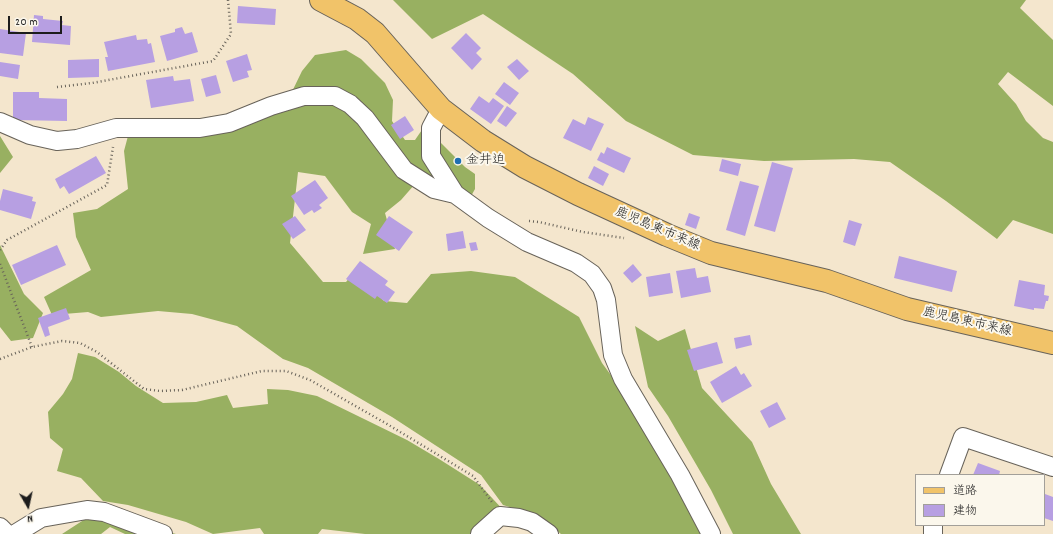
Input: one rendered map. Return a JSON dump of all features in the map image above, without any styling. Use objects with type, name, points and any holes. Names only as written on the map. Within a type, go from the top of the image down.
[{"type":"main road","name":"鹿児島東市来線","points":[[321,0],[357,19],[375,33],[441,110],[483,141],[525,167],[591,201],[666,235],[711,253],[827,281],[907,309],[1053,343]]},
{"type":"street","points":[[0,122],[30,135],[56,141],[77,139],[116,128],[200,128],[229,123],[271,106],[304,96],[335,96],[350,104],[365,118],[404,170],[434,189],[455,194]]},
{"type":"street","points":[[441,110],[431,128],[431,156],[455,194],[488,218],[527,242],[576,263],[592,274],[602,288],[606,300],[613,355],[623,378],[680,475],[711,534]]},
{"type":"street","points":[[949,474],[962,437],[1053,467]]},
{"type":"street","points":[[16,534],[41,518],[87,510],[104,512],[163,534]]},
{"type":"street","points":[[480,534],[500,516],[519,518],[532,522],[549,534]]},
{"type":"street","points":[[0,527],[7,534]]},
{"type":"path","points":[[57,87],[92,83],[212,61],[231,34],[228,0]]},
{"type":"path","points":[[0,250],[7,240],[107,185],[116,128]]},
{"type":"path","points":[[524,221],[539,222],[583,232],[630,239]]},
{"type":"path","points":[[0,264],[32,347]]},
{"type":"path","points":[[0,358],[32,347],[62,342],[80,343],[97,352],[144,388],[160,391],[182,390],[262,371],[286,371],[310,380],[472,476],[487,494],[500,516]]},
{"type":"green space","points":[[393,0],[1026,0],[1020,8],[1053,40],[1053,106],[1008,72],[998,84],[1016,104],[1026,121],[1043,138],[1053,142],[1053,234],[1013,220],[997,239],[890,162],[854,159],[764,161],[693,155],[626,121],[573,74],[483,14],[432,39]]},
{"type":"green space","points":[[346,50],[361,59],[385,83],[393,100],[392,121],[405,140],[415,140],[426,124],[438,140],[465,167],[475,174],[475,189],[470,198],[415,184],[401,200],[385,213],[395,249],[363,254],[371,224],[352,212],[325,176],[298,172],[290,243],[323,282],[346,282],[362,263],[363,279],[384,301],[407,303],[431,274],[471,271],[515,277],[579,317],[602,363],[684,475],[709,534],[561,534],[539,516],[503,505],[481,475],[392,417],[308,368],[283,359],[237,326],[192,314],[158,311],[101,317],[88,312],[52,315],[44,297],[91,270],[76,237],[73,213],[97,209],[128,189],[124,151],[128,136],[162,125],[286,104],[302,71],[315,55]]},
{"type":"green space","points":[[0,136],[13,157],[0,173]]},
{"type":"green space","points":[[0,245],[24,294],[43,313],[33,338],[11,341],[0,327]]},
{"type":"green space","points":[[635,326],[658,341],[685,329],[702,388],[752,442],[771,484],[801,534],[733,534],[711,490],[668,416],[648,387]]},
{"type":"green space","points":[[78,353],[95,357],[163,403],[196,402],[227,395],[233,408],[268,404],[267,389],[288,390],[317,396],[407,440],[439,459],[480,485],[506,513],[489,534],[365,534],[322,529],[318,534],[264,534],[260,528],[213,534],[186,522],[128,505],[103,501],[81,478],[57,471],[63,449],[50,438],[48,412],[63,394],[72,379]]},
{"type":"green space","points":[[96,512],[176,534],[125,534],[110,527],[101,534],[62,534]]},
{"type":"building","points":[[238,6],[276,9],[275,25],[237,23]]},
{"type":"building","points":[[34,15],[43,16],[43,19],[63,21],[62,25],[71,26],[70,45],[32,42]]},
{"type":"building","points":[[182,27],[185,34],[192,32],[198,52],[167,61],[160,36],[175,32],[175,29]]},
{"type":"building","points":[[0,29],[26,33],[23,56],[0,53]]},
{"type":"building","points":[[466,33],[481,48],[476,53],[482,59],[472,70],[451,48]]},
{"type":"building","points":[[136,35],[137,40],[147,39],[148,44],[151,43],[155,62],[108,71],[105,57],[108,57],[104,42]]},
{"type":"building","points":[[247,54],[252,70],[247,71],[249,77],[233,82],[226,61]]},
{"type":"building","points":[[99,59],[99,77],[68,78],[68,60]]},
{"type":"building","points":[[517,59],[529,71],[519,80],[507,67]]},
{"type":"building","points":[[0,62],[20,65],[18,79],[0,76]]},
{"type":"building","points":[[216,75],[221,93],[206,97],[201,79]]},
{"type":"building","points":[[173,76],[174,81],[190,79],[194,101],[151,108],[146,80]]},
{"type":"building","points":[[504,82],[519,93],[510,105],[495,94]]},
{"type":"building","points":[[13,92],[39,92],[39,98],[67,99],[67,121],[13,120]]},
{"type":"building","points":[[479,96],[489,103],[493,98],[504,106],[491,124],[470,109]]},
{"type":"building","points":[[507,106],[517,113],[506,127],[497,121]]},
{"type":"building","points":[[405,116],[414,130],[400,139],[391,125]]},
{"type":"building","points":[[588,117],[604,124],[591,151],[563,138],[573,119],[585,125]]},
{"type":"building","points":[[607,147],[631,158],[624,173],[597,160],[601,152],[604,154]]},
{"type":"building","points":[[96,156],[106,173],[69,194],[64,186],[60,189],[55,179]]},
{"type":"building","points":[[722,159],[741,164],[738,176],[719,171]]},
{"type":"building","points":[[772,162],[793,168],[775,232],[754,226]]},
{"type":"building","points":[[594,166],[609,174],[603,186],[588,178]]},
{"type":"building","points":[[315,180],[328,198],[319,205],[322,208],[314,213],[312,210],[304,215],[291,196]]},
{"type":"building","points":[[740,181],[759,186],[745,236],[726,230]]},
{"type":"building","points":[[3,189],[33,197],[32,201],[36,202],[31,219],[0,210],[0,201]]},
{"type":"building","points":[[689,213],[700,217],[696,229],[685,225]]},
{"type":"building","points":[[295,216],[306,230],[293,239],[282,224]]},
{"type":"building","points":[[389,216],[413,232],[399,251],[376,235]]},
{"type":"building","points":[[849,220],[862,224],[855,246],[843,242]]},
{"type":"building","points":[[463,231],[466,248],[448,251],[446,234]]},
{"type":"building","points":[[476,242],[478,250],[471,251],[469,243]]},
{"type":"building","points":[[57,245],[66,265],[21,285],[12,265]]},
{"type":"building","points":[[899,256],[957,271],[952,292],[894,278]]},
{"type":"building","points":[[360,261],[388,281],[385,285],[395,292],[387,303],[377,296],[375,299],[346,279]]},
{"type":"building","points":[[633,264],[642,275],[632,283],[623,273]]},
{"type":"building","points":[[695,268],[697,278],[708,276],[711,292],[681,298],[676,271]]},
{"type":"building","points":[[670,273],[673,293],[649,297],[646,277]]},
{"type":"building","points":[[1019,280],[1045,285],[1044,295],[1049,296],[1044,309],[1034,308],[1034,310],[1014,306]]},
{"type":"building","points":[[66,308],[70,319],[48,327],[50,335],[45,337],[38,318]]},
{"type":"building","points":[[750,335],[752,345],[736,349],[734,338]]},
{"type":"building","points":[[717,342],[723,363],[694,371],[687,350]]},
{"type":"building","points":[[736,366],[741,375],[744,373],[752,386],[722,403],[710,382]]},
{"type":"building","points":[[777,402],[786,419],[769,428],[760,411]]},
{"type":"building","points":[[978,463],[1000,471],[999,474],[973,474]]},
{"type":"building","points":[[1045,494],[1053,497],[1053,521],[1045,518]]},
{"type":"place","name":"金井迫","points":[[458,161]]}]
